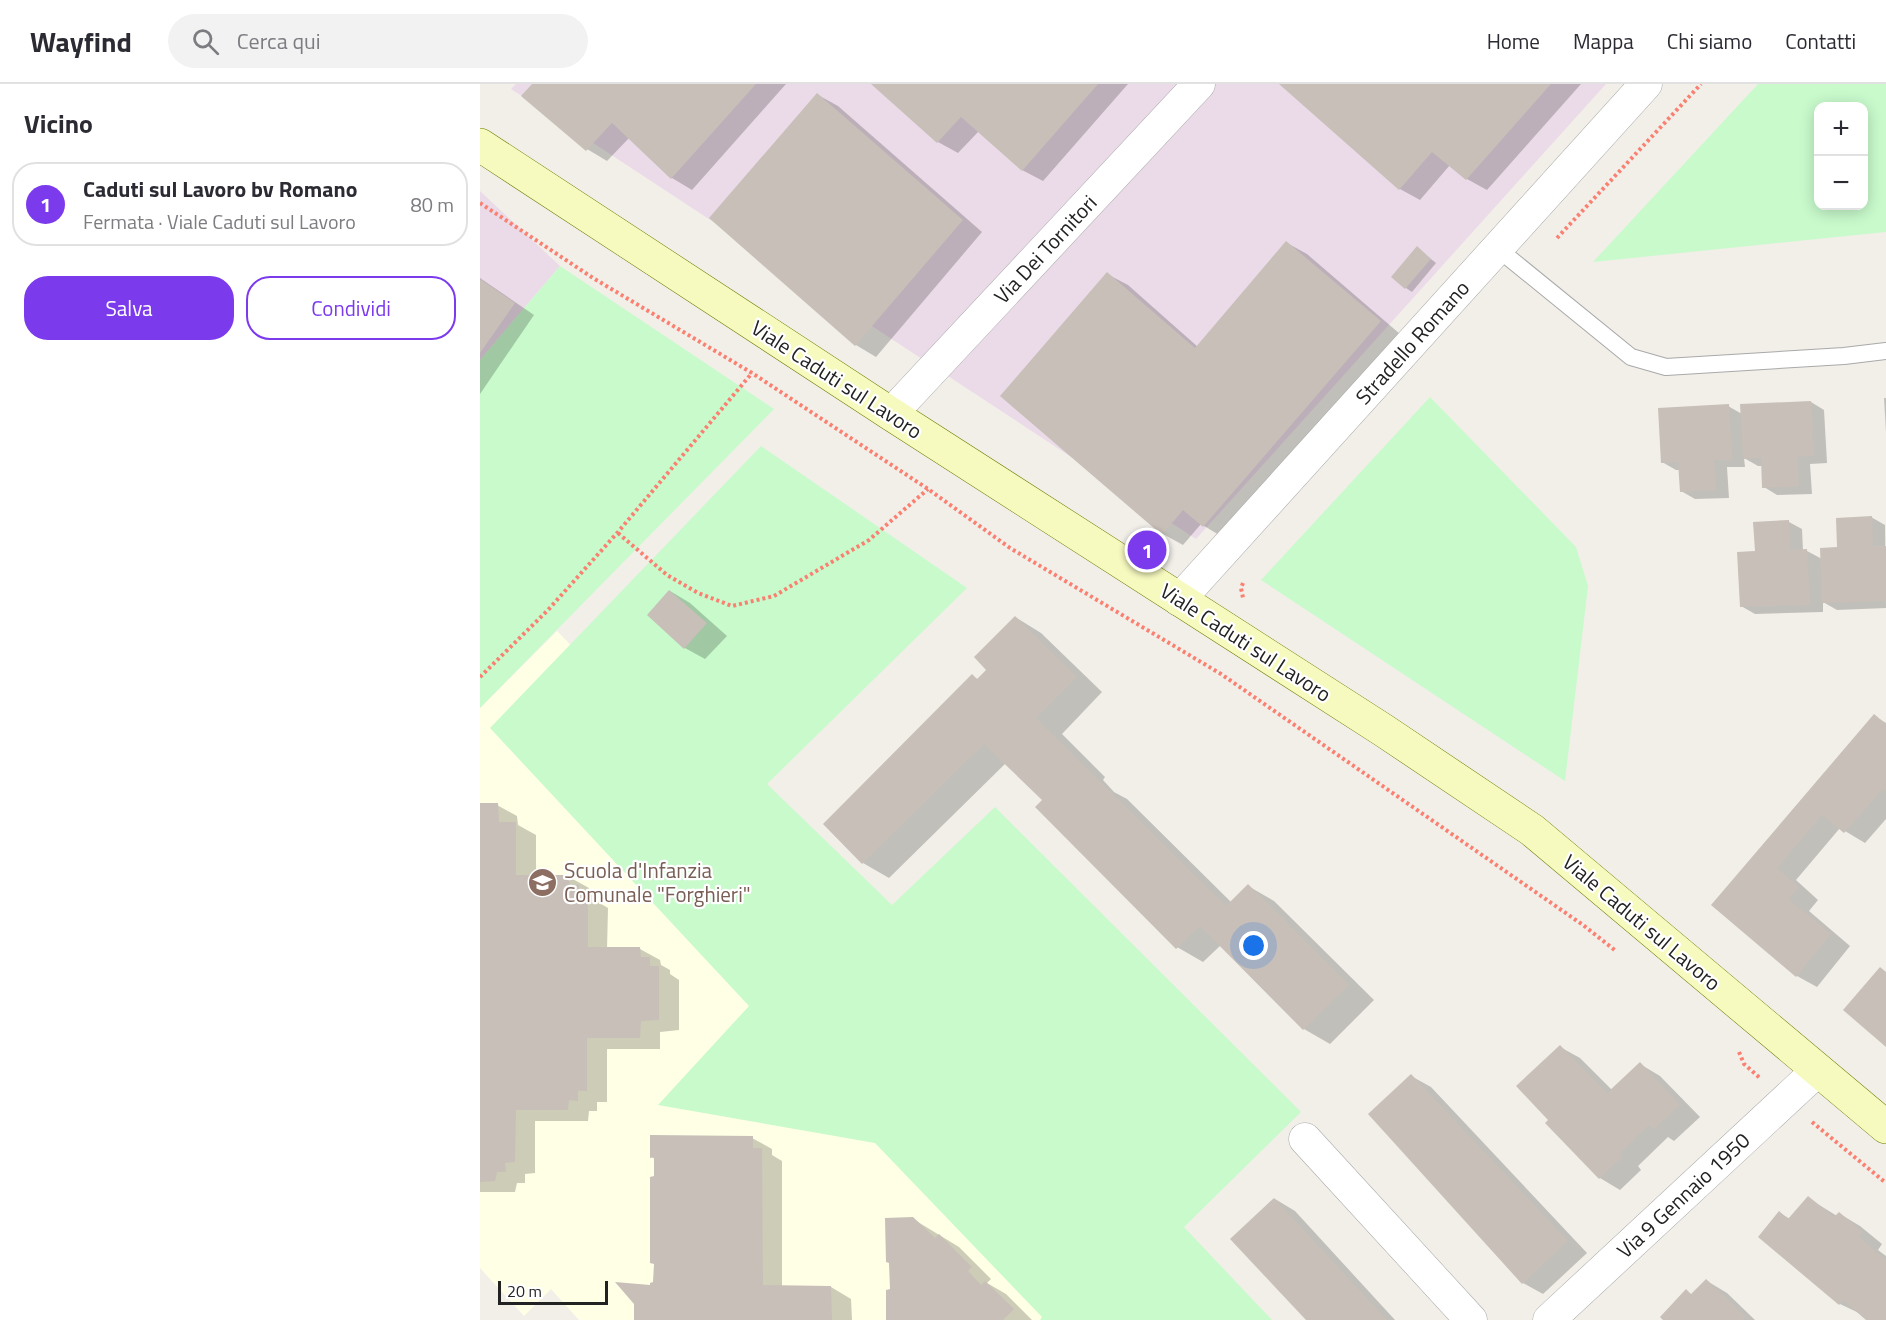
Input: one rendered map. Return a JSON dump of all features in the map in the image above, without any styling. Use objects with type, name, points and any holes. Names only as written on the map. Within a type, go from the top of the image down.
[{"type":"street","name":"Via Dei Tornitori","points":[[891,414],[1199,84]]},
{"type":"street","name":"Stradello Romano","points":[[1179,600],[1646,84]]},
{"type":"street","name":"Viale Caduti sul Lavoro","points":[[480,145],[891,414],[1383,730],[1532,830],[1886,1127]]},
{"type":"street","name":"Via 9 Gennaio 1950","points":[[1549,1320],[1818,1070]]},
{"type":"street","points":[[1305,1140],[1471,1320]]},
{"type":"lane","points":[[1497,248],[1631,357],[1666,368],[1886,351]]},
{"type":"path","points":[[480,203],[592,278],[752,373],[928,489],[1010,548],[1221,674],[1563,911],[1621,954]]},
{"type":"path","points":[[480,677],[548,610],[618,532],[752,373]]},
{"type":"path","points":[[618,532],[667,575],[698,593],[732,606],[774,596],[869,540],[928,489]]},
{"type":"path","points":[[1738,1049],[1744,1064],[1886,1183]]},
{"type":"shaded area","points":[[516,84],[1606,84],[1196,539],[511,89]]},
{"type":"shaded area","points":[[480,191],[560,266],[480,360]]},
{"type":"shaded area","points":[[557,631],[1231,1320],[579,1320],[551,1289],[524,1316],[480,1268],[480,708]]},
{"type":"green space","points":[[1758,84],[1886,84],[1886,232],[1593,262]]},
{"type":"green space","points":[[560,266],[774,409],[480,708],[480,360]]},
{"type":"green space","points":[[1430,397],[1576,547],[1588,586],[1565,781],[1261,580]]},
{"type":"green space","points":[[761,446],[967,588],[767,784],[892,905],[995,807],[1301,1112],[1184,1227],[1272,1320],[1040,1320],[1042,1317],[875,1143],[658,1105],[749,1006],[490,728]]},
{"type":"building","points":[[532,84],[756,84],[671,179],[612,123],[586,151],[521,96]]},
{"type":"building","points":[[871,84],[1098,84],[1022,171],[961,117],[937,143]]},
{"type":"building","points":[[1279,84],[1551,84],[1466,180],[1432,152],[1399,190]]},
{"type":"building","points":[[817,93],[963,220],[855,346],[709,218]]},
{"type":"building","points":[[1286,241],[1381,321],[1203,527],[1183,510],[1162,535],[1000,396],[1107,272],[1195,348]]},
{"type":"building","points":[[1417,246],[1431,259],[1405,289],[1391,277]]},
{"type":"building","points":[[480,279],[515,303],[480,353]]},
{"type":"building","points":[[1811,401],[1814,456],[1797,457],[1799,486],[1762,488],[1761,458],[1743,459],[1740,404]]},
{"type":"building","points":[[1729,404],[1732,460],[1714,460],[1716,490],[1680,492],[1678,462],[1661,463],[1658,408]]},
{"type":"building","points":[[1872,516],[1873,546],[1886,546],[1886,601],[1822,603],[1820,548],[1837,547],[1836,518]]},
{"type":"building","points":[[1789,520],[1790,550],[1807,549],[1810,605],[1740,607],[1737,552],[1755,551],[1753,522]]},
{"type":"building","points":[[669,590],[707,623],[684,649],[647,615]]},
{"type":"building","points":[[1015,616],[1077,677],[1036,718],[1226,906],[1248,884],[1349,985],[1303,1030],[1200,926],[1176,949],[1035,807],[1042,800],[984,744],[862,864],[823,824],[972,674],[977,679],[986,670],[974,657]]},
{"type":"building","points":[[1874,714],[1886,724],[1886,792],[1883,789],[1844,833],[1822,815],[1777,868],[1799,887],[1789,899],[1831,934],[1796,977],[1711,905]]},
{"type":"building","points":[[480,803],[498,803],[499,822],[516,822],[516,875],[569,875],[570,885],[579,885],[578,894],[588,895],[588,947],[640,947],[641,957],[650,957],[650,966],[659,966],[659,1020],[641,1021],[640,1038],[587,1038],[587,1091],[578,1091],[578,1101],[569,1100],[568,1110],[516,1110],[515,1162],[505,1163],[506,1172],[497,1172],[495,1181],[480,1182]]},
{"type":"building","points":[[1880,967],[1886,972],[1886,1047],[1843,1010]]},
{"type":"building","points":[[1560,1045],[1607,1093],[1640,1062],[1680,1105],[1653,1130],[1649,1125],[1619,1154],[1622,1157],[1599,1179],[1545,1123],[1548,1120],[1516,1086]]},
{"type":"building","points":[[1411,1074],[1568,1241],[1522,1284],[1368,1114]]},
{"type":"building","points":[[650,1135],[753,1136],[753,1148],[762,1148],[763,1285],[831,1286],[832,1320],[634,1320],[634,1304],[615,1282],[650,1285],[653,1282],[654,1264],[650,1263],[650,1177],[654,1176],[654,1157],[650,1158]]},
{"type":"building","points":[[1808,1196],[1834,1217],[1839,1212],[1863,1232],[1859,1237],[1886,1260],[1886,1320],[1866,1320],[1843,1300],[1839,1305],[1758,1237],[1779,1211],[1788,1219]]},
{"type":"building","points":[[1274,1198],[1387,1320],[1306,1320],[1230,1239]]},
{"type":"building","points":[[913,1217],[935,1238],[939,1234],[972,1267],[968,1271],[981,1285],[985,1281],[1014,1309],[1003,1320],[886,1320],[886,1290],[890,1289],[889,1263],[886,1262],[885,1218]]},
{"type":"building","points":[[1706,1279],[1746,1317],[1743,1320],[1663,1320],[1660,1317],[1686,1289],[1691,1294]]},
{"type":"place","name":"Caduti sul Lavoro bv Romano","points":[[1147,550]]},
{"type":"place","name":"Scuola d'Infanzia Comunale \"Forghieri\"","points":[[543,882]]}]
